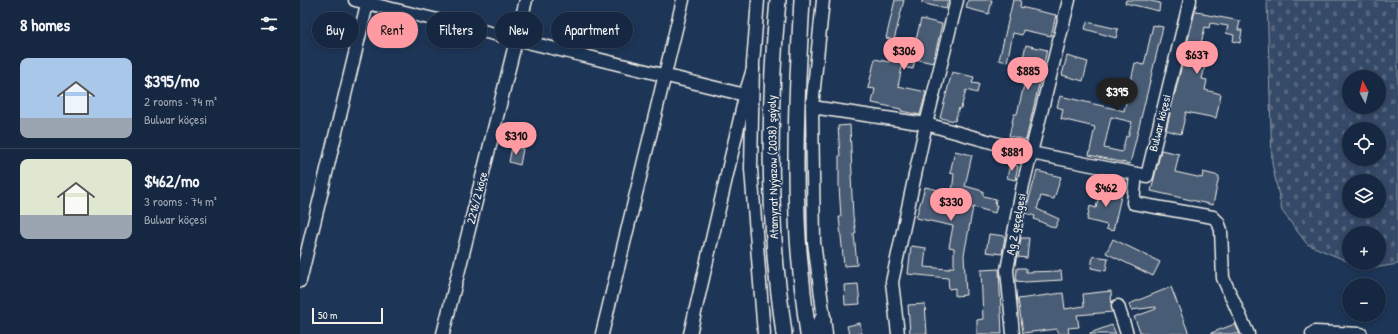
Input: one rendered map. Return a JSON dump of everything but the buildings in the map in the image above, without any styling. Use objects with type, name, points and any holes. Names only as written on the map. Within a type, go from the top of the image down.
[{"type":"main road","name":"Atamyrat Nyýazow (2038) şaýoly","points":[[778,0],[772,100],[772,200],[775,256],[784,334]]},
{"type":"main road","name":"Atamyrat Nyýazow (2038) şaýoly","points":[[802,0],[796,110],[796,215],[799,260],[808,334]]},
{"type":"main road","points":[[817,334],[824,318]]},
{"type":"street","points":[[355,0],[368,1],[495,34]]},
{"type":"street","name":"2216/2 köçe","points":[[523,12],[526,0]]},
{"type":"street","points":[[602,334],[683,0]]},
{"type":"street","points":[[758,0],[753,66],[750,169],[764,334]]},
{"type":"street","points":[[823,0],[812,107],[814,242],[826,334]]},
{"type":"street","points":[[898,334],[892,282],[926,124],[957,0]]},
{"type":"street","name":"Ag 2 geçelgesi","points":[[1013,334],[1007,270],[1024,185],[1070,0]]},
{"type":"street","name":"Bulwar köçesi","points":[[1190,0],[1133,203],[1213,217],[1218,222],[1221,230],[1223,278],[1248,334]]},
{"type":"street","points":[[300,281],[368,1]]},
{"type":"street","points":[[543,46],[745,94]]},
{"type":"street","name":"2216/2 köçe","points":[[443,334],[514,48]]},
{"type":"street","points":[[690,334],[745,94],[753,66]]},
{"type":"street","points":[[812,107],[926,124],[1032,153],[1141,175]]},
{"type":"street","points":[[1118,306],[1127,334]]},
{"type":"street","points":[[1312,334],[1315,332],[1362,334]]},
{"type":"green space","points":[[1267,0],[1398,0],[1398,264],[1386,266],[1386,226],[1342,226],[1342,259],[1307,244],[1282,211],[1272,163]]}]
